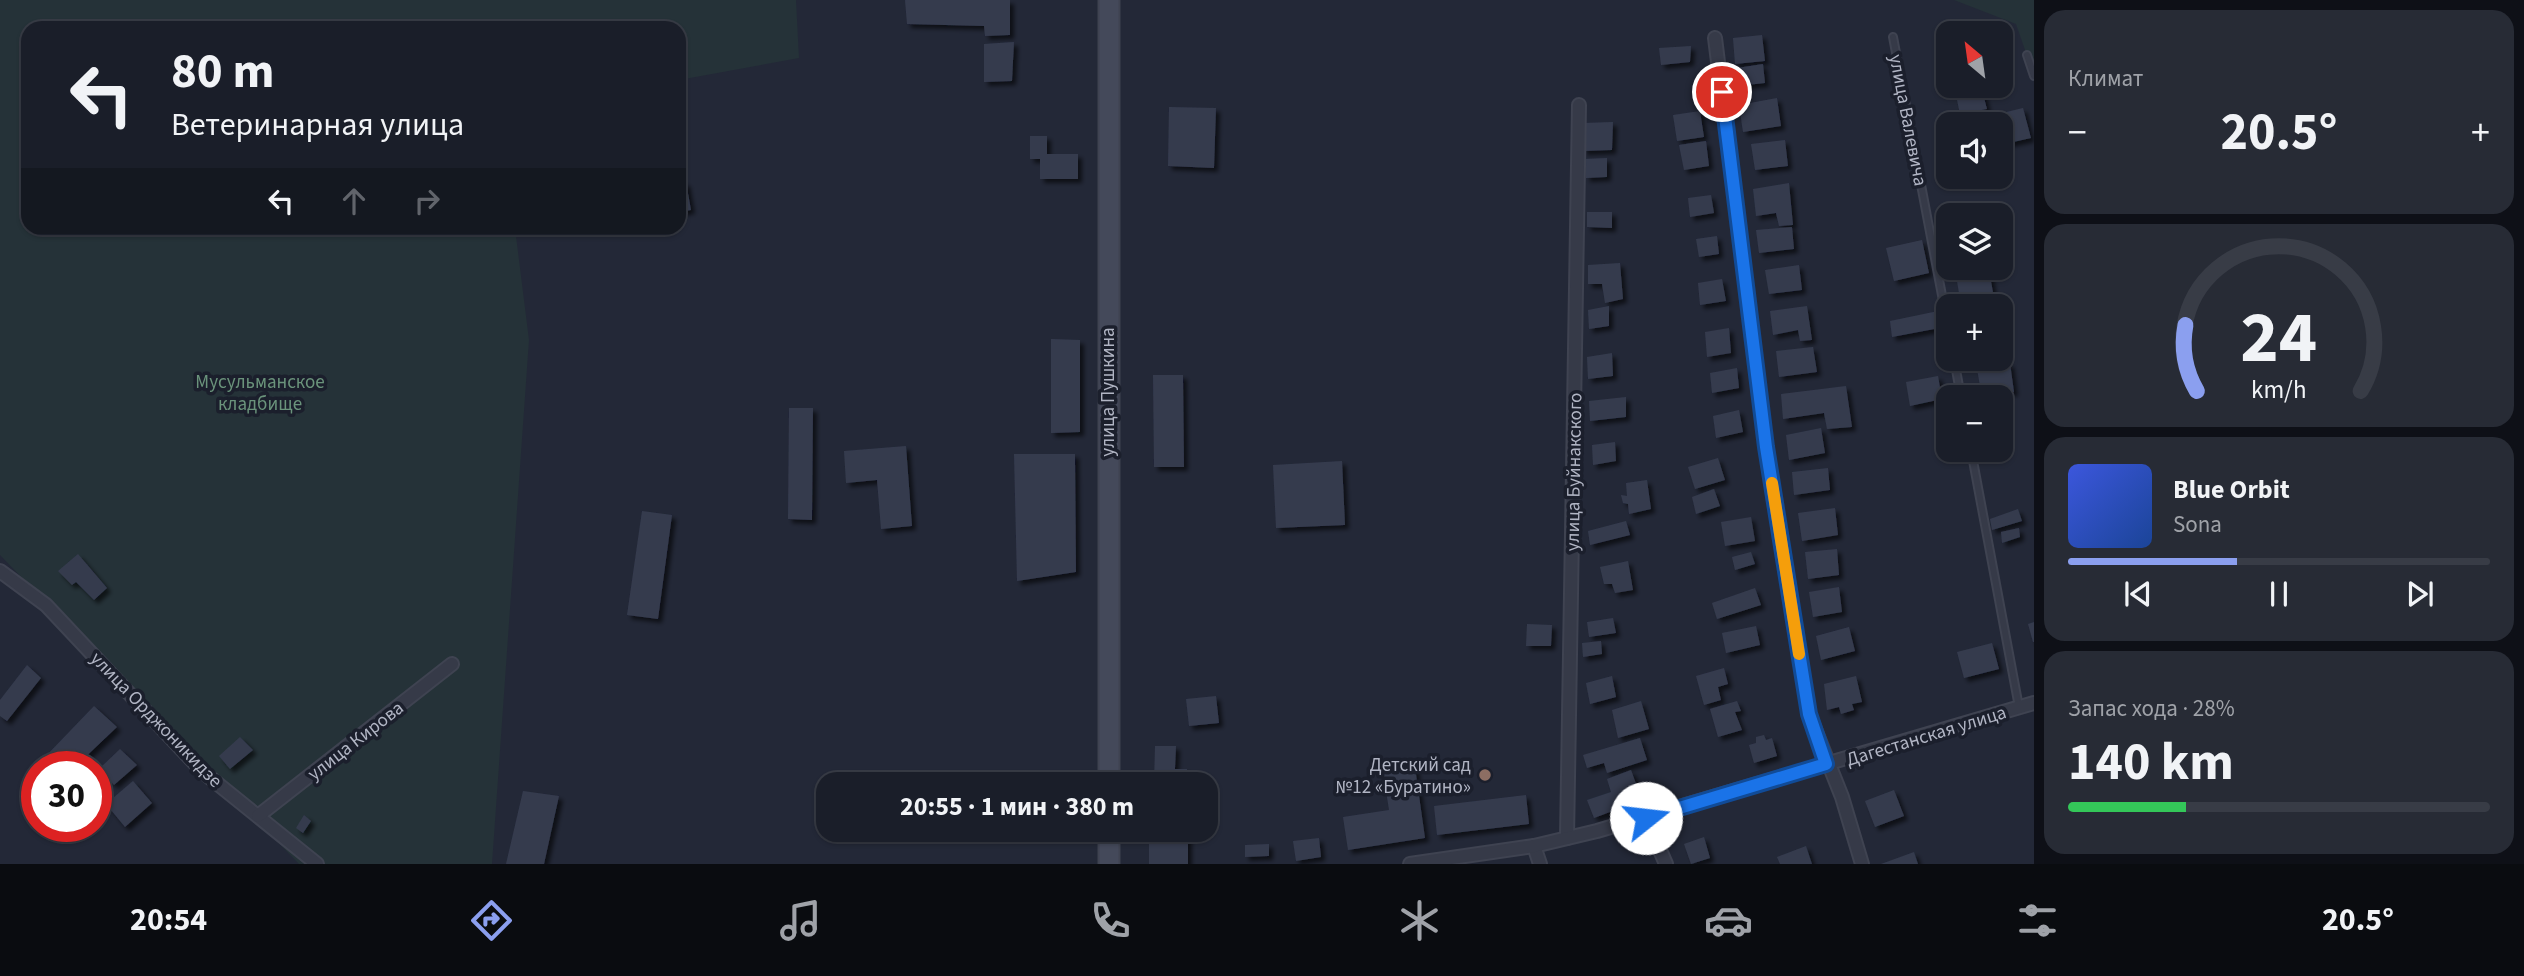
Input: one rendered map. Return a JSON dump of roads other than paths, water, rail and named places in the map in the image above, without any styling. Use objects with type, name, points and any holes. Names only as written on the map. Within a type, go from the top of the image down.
[{"type":"street","name":"улица Пушкина","points":[[1109,0],[1109,772]]},
{"type":"street","points":[[1715,38],[1766,447],[1809,714],[1826,764],[1842,797],[1863,864]]},
{"type":"street","name":"улица Буйнакского","points":[[1567,838],[1579,105]]},
{"type":"street","name":"улица Орджоникидзе","points":[[0,571],[46,605],[203,772],[317,864]]},
{"type":"street","name":"улица Кирова","points":[[258,816],[452,664]]},
{"type":"street","name":"Дагестанская улица","points":[[1410,864],[1534,846],[1646,818],[2034,702]]},
{"type":"street","points":[[1646,818],[1665,864]]},
{"type":"street","points":[[1109,842],[1109,864]]},
{"type":"street","points":[[1534,846],[1539,864]]},
{"type":"lane","name":"улица Валевича","points":[[1893,37],[1942,294]]},
{"type":"lane","points":[[2027,55],[2034,76]]},
{"type":"lane","points":[[1973,462],[2020,707]]},
{"type":"place","name":"Детский сад №12 «Буратино»","points":[[1485,775]]},
{"type":"park label","name":"Мусульманское кладбище","points":[[260,392]]}]
